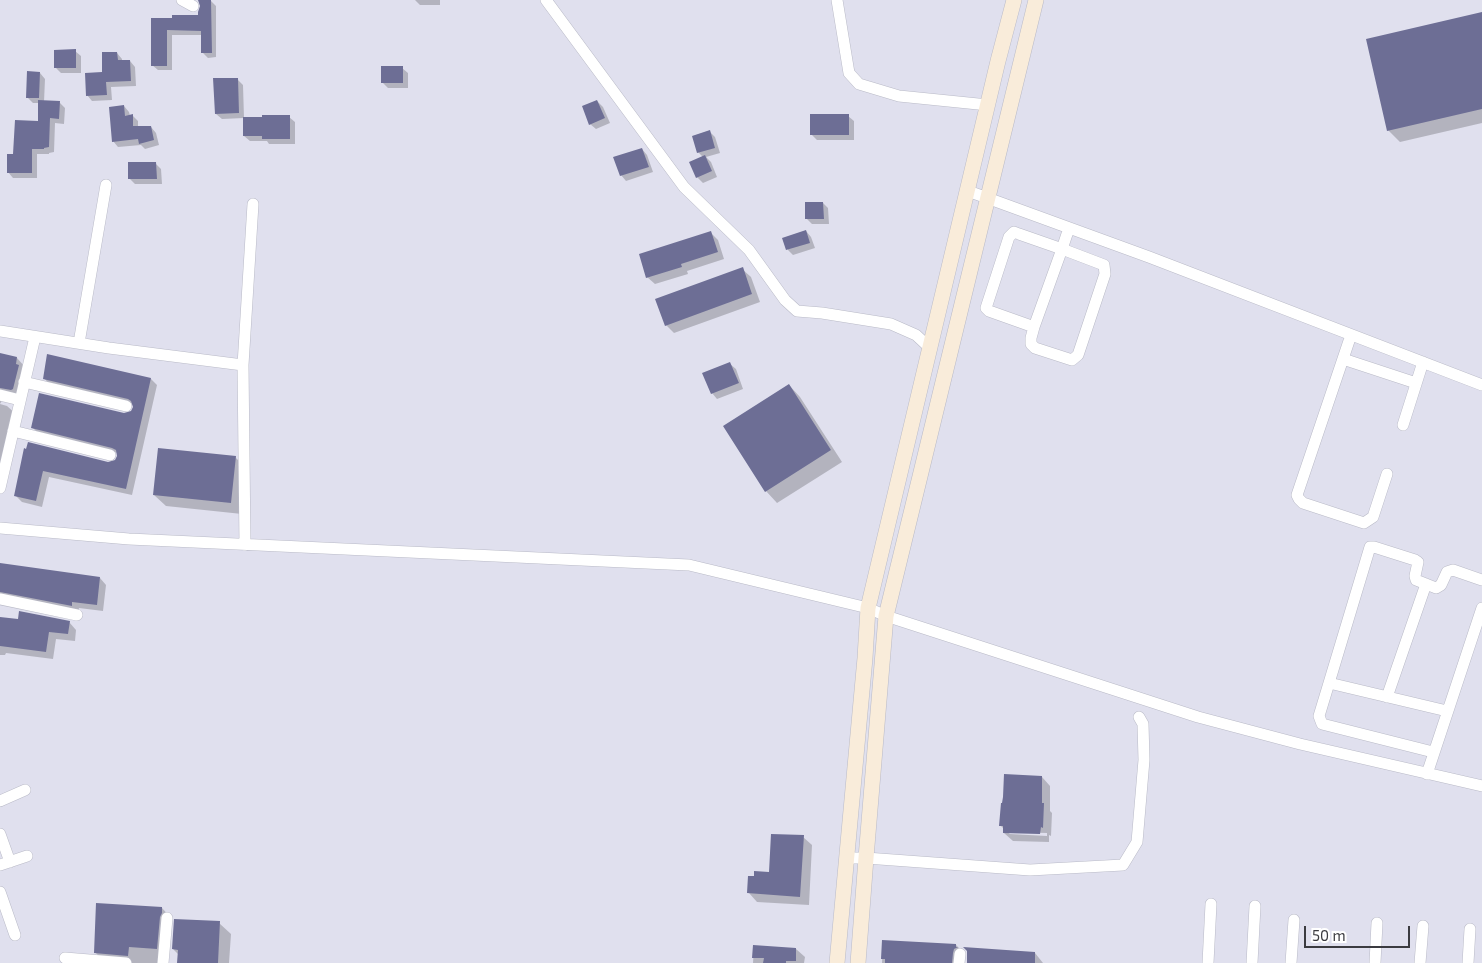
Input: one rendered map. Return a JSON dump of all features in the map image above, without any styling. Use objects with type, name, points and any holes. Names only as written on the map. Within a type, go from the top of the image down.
[{"type":"street","points":[[182,0],[193,6]]},
{"type":"street","points":[[546,0],[684,187],[749,250],[785,300],[797,311],[891,324],[916,336],[930,348]]},
{"type":"street","points":[[837,0],[849,73],[859,84],[899,96],[988,105]]},
{"type":"street","points":[[838,963],[868,608],[1014,0]]},
{"type":"street","points":[[858,963],[886,616],[1036,0]]},
{"type":"street","points":[[79,343],[106,185]]},
{"type":"street","points":[[968,191],[1482,385]]},
{"type":"street","points":[[245,545],[243,365],[253,204]]},
{"type":"street","points":[[1034,327],[988,311],[986,308],[1009,237],[1014,232],[1062,248],[1104,265],[1105,274],[1078,355],[1072,360],[1034,348],[1031,338],[1034,327],[1062,248],[1069,228]]},
{"type":"street","points":[[0,331],[243,365]]},
{"type":"street","points":[[1351,335],[1297,495],[1303,503],[1364,523],[1373,517],[1387,474]]},
{"type":"street","points":[[0,488],[4,451],[13,431],[35,337]]},
{"type":"street","points":[[1343,359],[1416,384]]},
{"type":"street","points":[[1403,425],[1423,362]]},
{"type":"street","points":[[24,382],[126,406]]},
{"type":"street","points":[[0,395],[20,400]]},
{"type":"street","points":[[13,431],[110,455]]},
{"type":"street","points":[[0,528],[129,539],[689,564],[868,608],[886,616],[1198,717],[1300,744],[1482,786]]},
{"type":"street","points":[[1433,752],[1322,724],[1319,716],[1370,548],[1374,546],[1416,560],[1418,562],[1415,578],[1426,584],[1438,587],[1441,585],[1447,572],[1453,570],[1482,580]]},
{"type":"street","points":[[1387,697],[1426,584]]},
{"type":"street","points":[[0,599],[77,615]]},
{"type":"street","points":[[1427,774],[1482,608]]},
{"type":"street","points":[[1329,683],[1447,712]]},
{"type":"street","points":[[847,858],[1030,870],[1123,865],[1137,842],[1144,760],[1140,717]]},
{"type":"street","points":[[0,800],[25,790]]},
{"type":"street","points":[[0,834],[5,864],[26,856]]},
{"type":"street","points":[[0,892],[15,935]]},
{"type":"street","points":[[1208,963],[1212,904]]},
{"type":"street","points":[[1252,963],[1255,906]]},
{"type":"street","points":[[163,963],[167,918]]},
{"type":"street","points":[[1291,963],[1294,920]]},
{"type":"street","points":[[1374,963],[1377,923]]},
{"type":"street","points":[[1420,963],[1423,926]]},
{"type":"street","points":[[1468,963],[1470,929]]},
{"type":"street","points":[[65,958],[126,963]]},
{"type":"building","points":[[198,0],[211,0],[212,53],[201,53],[201,31],[167,30],[167,66],[151,66],[151,18],[172,18],[172,15],[198,15],[200,6]]},
{"type":"building","points":[[1482,12],[1482,109],[1387,131],[1366,39]]},
{"type":"building","points":[[76,49],[76,68],[54,68],[54,50]]},
{"type":"building","points":[[102,52],[117,52],[118,60],[130,60],[131,81],[106,82],[107,95],[86,96],[85,73],[102,72]]},
{"type":"building","points":[[381,66],[403,66],[403,83],[381,83]]},
{"type":"building","points":[[27,71],[40,72],[39,98],[26,98]]},
{"type":"building","points":[[213,78],[238,78],[239,113],[215,114]]},
{"type":"building","points":[[38,100],[60,101],[59,119],[50,118],[49,147],[32,149],[32,173],[7,173],[7,154],[13,154],[15,120],[38,121]]},
{"type":"building","points":[[597,100],[605,118],[589,125],[582,106]]},
{"type":"building","points":[[124,105],[125,116],[133,114],[133,126],[151,126],[154,140],[139,144],[138,139],[112,142],[109,107]]},
{"type":"building","points":[[810,114],[849,114],[849,135],[810,135]]},
{"type":"building","points":[[262,115],[290,115],[290,139],[262,139],[262,136],[243,136],[243,117],[262,117]]},
{"type":"building","points":[[710,130],[715,148],[697,153],[692,136]]},
{"type":"building","points":[[642,148],[649,167],[620,176],[613,157]]},
{"type":"building","points":[[705,155],[712,171],[696,178],[689,162]]},
{"type":"building","points":[[128,162],[156,162],[157,179],[128,179]]},
{"type":"building","points":[[805,202],[823,202],[824,219],[805,219]]},
{"type":"building","points":[[806,230],[810,243],[786,250],[782,238]]},
{"type":"building","points":[[711,231],[718,252],[681,264],[682,267],[646,278],[639,254]]},
{"type":"building","points":[[743,267],[752,294],[665,326],[655,299]]},
{"type":"building","points":[[0,353],[17,357],[16,364],[19,365],[13,389],[11,390],[0,388]]},
{"type":"building","points":[[47,354],[151,378],[126,489],[43,471],[36,501],[14,496],[24,448],[26,449],[28,442],[108,462],[115,460],[117,456],[116,450],[112,448],[31,428],[39,393],[124,413],[131,411],[133,407],[128,399],[43,379]]},
{"type":"building","points":[[730,362],[739,383],[711,394],[702,373]]},
{"type":"building","points":[[789,384],[831,450],[765,492],[723,426]]},
{"type":"building","points":[[158,448],[236,456],[231,503],[153,495]]},
{"type":"building","points":[[0,563],[100,577],[97,605],[72,602],[72,606],[0,592]]},
{"type":"building","points":[[19,611],[70,621],[68,634],[49,632],[46,652],[0,646],[0,617],[18,619]]},
{"type":"building","points":[[1004,774],[1042,776],[1042,803],[1044,803],[1043,828],[1041,827],[1040,834],[1003,833],[1003,826],[999,826]]},
{"type":"building","points":[[771,834],[804,835],[800,897],[747,893],[748,876],[754,876],[754,871],[769,872]]},
{"type":"building","points":[[96,903],[162,907],[157,949],[129,947],[128,956],[94,953]]},
{"type":"building","points":[[174,919],[220,921],[218,963],[177,963],[178,950],[172,949]]},
{"type":"building","points":[[882,940],[956,944],[956,947],[958,947],[954,949],[952,963],[885,963],[885,959],[881,959]]},
{"type":"building","points":[[753,945],[796,948],[796,961],[763,963],[764,958],[752,958]]},
{"type":"building","points":[[963,947],[1035,952],[1035,963],[967,963],[967,951]]}]
